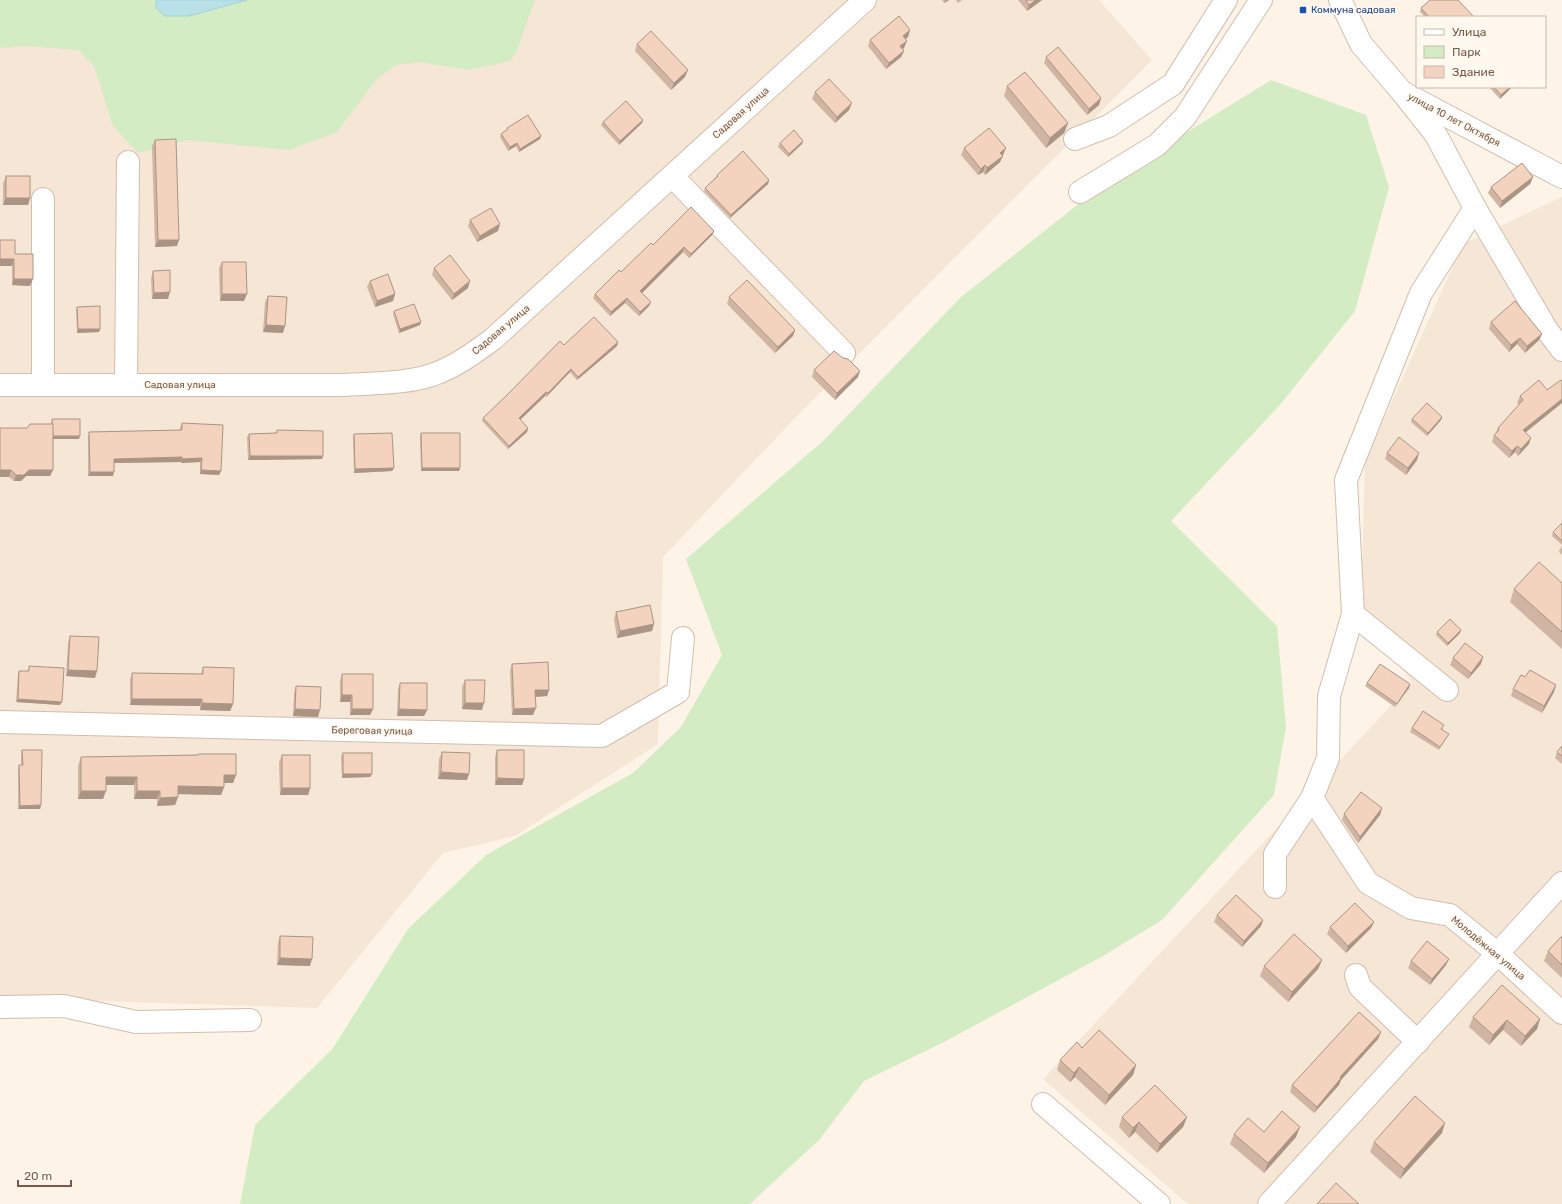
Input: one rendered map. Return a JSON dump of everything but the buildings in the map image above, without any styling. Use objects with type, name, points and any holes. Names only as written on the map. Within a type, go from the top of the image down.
[{"type":"street","name":"Садовая улица","points":[[0,385],[343,385],[397,382],[432,375],[464,360],[493,339],[865,0]]},
{"type":"street","points":[[1075,139],[1109,126],[1173,84],[1226,0]]},
{"type":"street","points":[[1080,192],[1157,145],[1185,117],[1262,0]]},
{"type":"street","name":"улица 10 лет Октября","points":[[1340,0],[1362,44],[1402,92],[1562,177]]},
{"type":"street","points":[[1402,92],[1436,135],[1476,208],[1547,330],[1562,350]]},
{"type":"street","points":[[126,385],[128,162]]},
{"type":"street","points":[[672,176],[844,353]]},
{"type":"street","points":[[43,199],[43,385]]},
{"type":"street","points":[[1276,887],[1275,854],[1312,798],[1328,758],[1329,696],[1353,614],[1346,480],[1421,293],[1476,208]]},
{"type":"street","points":[[1353,614],[1447,690]]},
{"type":"street","name":"Береговая улица","points":[[0,722],[602,736],[678,692],[683,638]]},
{"type":"street","name":"Молодёжная улица","points":[[1312,798],[1368,883],[1411,908],[1450,915],[1498,954],[1562,1013]]},
{"type":"street","points":[[1269,1204],[1562,883]]},
{"type":"street","points":[[1356,975],[1360,987],[1418,1042]]},
{"type":"street","points":[[0,1007],[64,1006],[136,1022],[250,1020]]},
{"type":"street","points":[[1043,1104],[1159,1204]]},
{"type":"shaded area","points":[[113,0],[1099,0],[1152,60],[793,420],[663,557],[658,744],[515,836],[443,853],[317,1008],[0,998],[0,11]]},
{"type":"shaded area","points":[[1562,197],[1562,1204],[1188,1204],[1043,1079],[1412,683],[1361,607],[1365,461],[1463,244]]},
{"type":"green space","points":[[0,0],[156,0],[156,8],[165,16],[189,16],[247,0],[535,0],[517,50],[510,61],[469,70],[420,62],[396,65],[376,80],[337,132],[289,150],[187,140],[138,153],[113,126],[94,66],[78,50],[26,46],[0,48]]},
{"type":"green space","points":[[1271,80],[1366,115],[1389,187],[1355,311],[1279,406],[1171,521],[1277,626],[1286,727],[1274,795],[1162,920],[1103,956],[946,1041],[864,1081],[819,1140],[750,1204],[240,1204],[255,1125],[333,1048],[408,929],[486,855],[633,773],[681,727],[722,655],[686,559],[823,441],[961,297],[1105,183]]},
{"type":"water","points":[[156,0],[247,0],[189,16],[165,16],[156,8]]},
{"type":"place","name":"Коммуна садовая","points":[[1303,10]]}]
